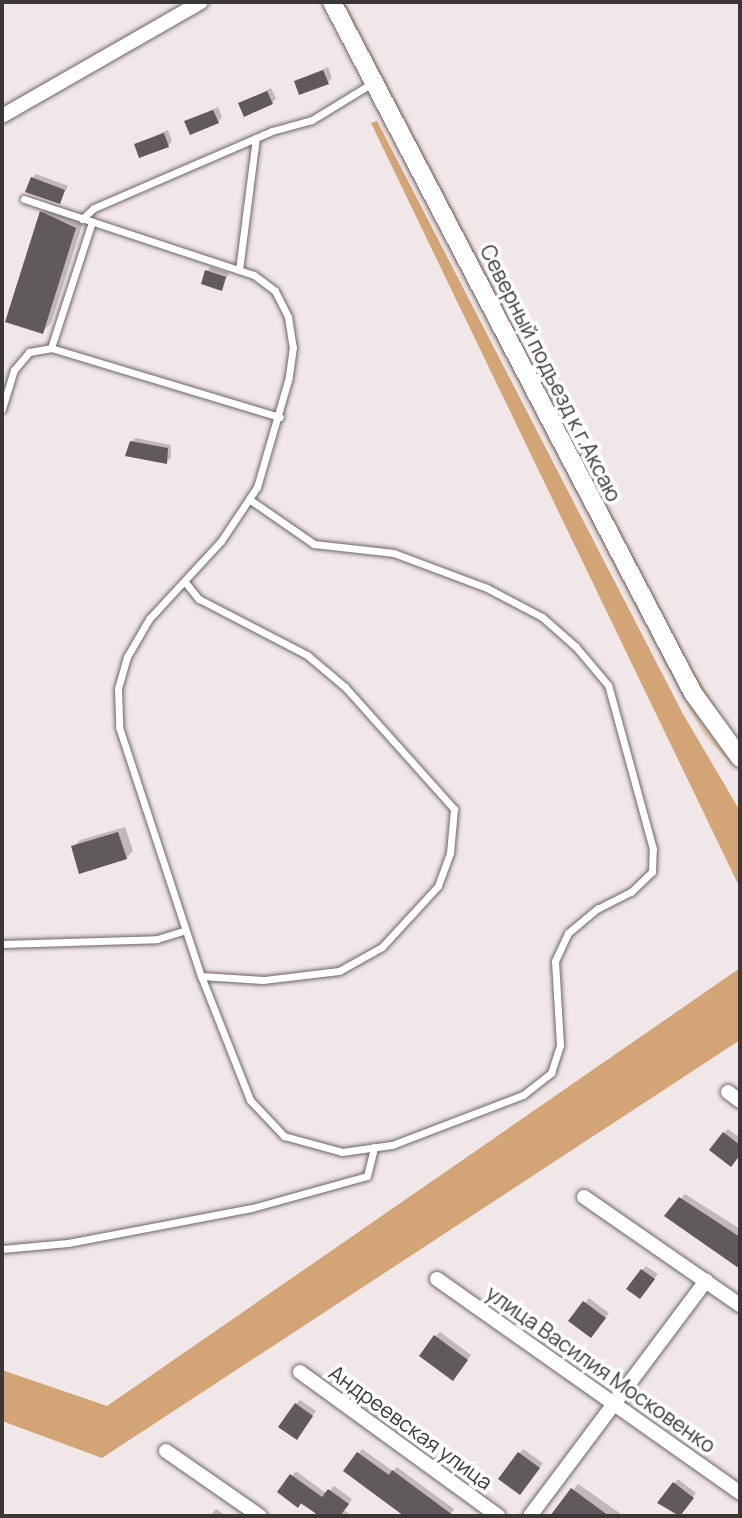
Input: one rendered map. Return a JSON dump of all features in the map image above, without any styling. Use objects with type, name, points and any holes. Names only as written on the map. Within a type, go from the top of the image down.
[{"type":"street","points":[[2,116],[201,2]]},
{"type":"street","name":"Северный подъезд к г.Аксаю","points":[[332,2],[693,693],[740,758]]},
{"type":"street","points":[[584,1197],[740,1305]]},
{"type":"street","name":"улица Василия Московенко","points":[[438,1279],[740,1493]]},
{"type":"street","points":[[530,1516],[706,1281]]},
{"type":"street","name":"Андреевская улица","points":[[300,1372],[498,1516]]},
{"type":"street","points":[[166,1451],[260,1516]]},
{"type":"lane","points":[[82,219],[94,208],[256,138],[312,120],[374,82]]},
{"type":"lane","points":[[239,270],[256,138]]},
{"type":"lane","points":[[24,199],[239,270],[275,291],[288,317],[293,347],[279,417],[249,499],[185,582],[149,620],[127,657],[118,689],[119,727],[201,975],[250,1100],[284,1136],[342,1152],[392,1145],[523,1095],[551,1073],[560,1045],[555,961],[568,933],[597,909],[631,892],[652,872],[653,849],[608,685],[576,647],[542,617],[487,588],[394,553],[314,544],[249,499]]},
{"type":"lane","points":[[51,348],[92,222]]},
{"type":"lane","points":[[2,409],[14,370],[29,352],[51,348],[279,417]]},
{"type":"lane","points":[[185,582],[198,599],[307,655],[345,687],[454,809],[450,853],[438,886],[382,947],[339,971],[263,980],[201,975]]},
{"type":"lane","points":[[2,944],[157,939],[186,930]]},
{"type":"lane","points":[[2,1249],[68,1243],[253,1208],[367,1176],[374,1147]]},
{"type":"shaded area","points":[[340,2],[345,2],[690,664],[740,747],[704,699]]},
{"type":"shaded area","points":[[372,100],[689,700],[740,774],[705,736],[682,696]]},
{"type":"shaded area","points":[[377,121],[683,714],[740,811],[740,888],[371,123]]},
{"type":"shaded area","points":[[740,968],[740,1040],[102,1458],[2,1421],[2,1370],[107,1406]]},
{"type":"building","points":[[323,70],[329,84],[299,95],[294,81]]},
{"type":"building","points":[[267,91],[273,104],[244,117],[238,103]]},
{"type":"building","points":[[213,110],[219,123],[190,135],[184,121]]},
{"type":"building","points":[[164,133],[169,147],[139,158],[134,144]]},
{"type":"building","points":[[31,177],[65,190],[60,204],[25,192]]},
{"type":"building","points":[[40,211],[76,228],[43,334],[5,322]]},
{"type":"building","points":[[205,270],[226,277],[222,291],[201,284]]},
{"type":"building","points":[[130,441],[168,448],[167,464],[125,456]]},
{"type":"building","points":[[118,832],[127,859],[79,874],[71,846]]},
{"type":"building","points":[[723,1132],[740,1145],[740,1155],[731,1167],[709,1150]]},
{"type":"building","points":[[679,1197],[740,1237],[740,1269],[664,1216]]},
{"type":"building","points":[[641,1269],[655,1279],[640,1299],[626,1289]]},
{"type":"building","points":[[583,1301],[606,1318],[591,1338],[568,1321]]},
{"type":"building","points":[[434,1335],[468,1360],[453,1381],[419,1356]]},
{"type":"building","points":[[295,1403],[313,1416],[297,1440],[278,1427]]},
{"type":"building","points":[[357,1452],[389,1475],[392,1470],[454,1516],[404,1516],[343,1471]]},
{"type":"building","points":[[518,1452],[540,1468],[520,1495],[498,1479]]},
{"type":"building","points":[[290,1474],[322,1497],[328,1489],[349,1504],[340,1516],[319,1516],[301,1503],[298,1508],[277,1492]]},
{"type":"building","points":[[673,1482],[694,1498],[680,1516],[657,1503]]},
{"type":"building","points":[[571,1488],[609,1516],[550,1516]]}]
